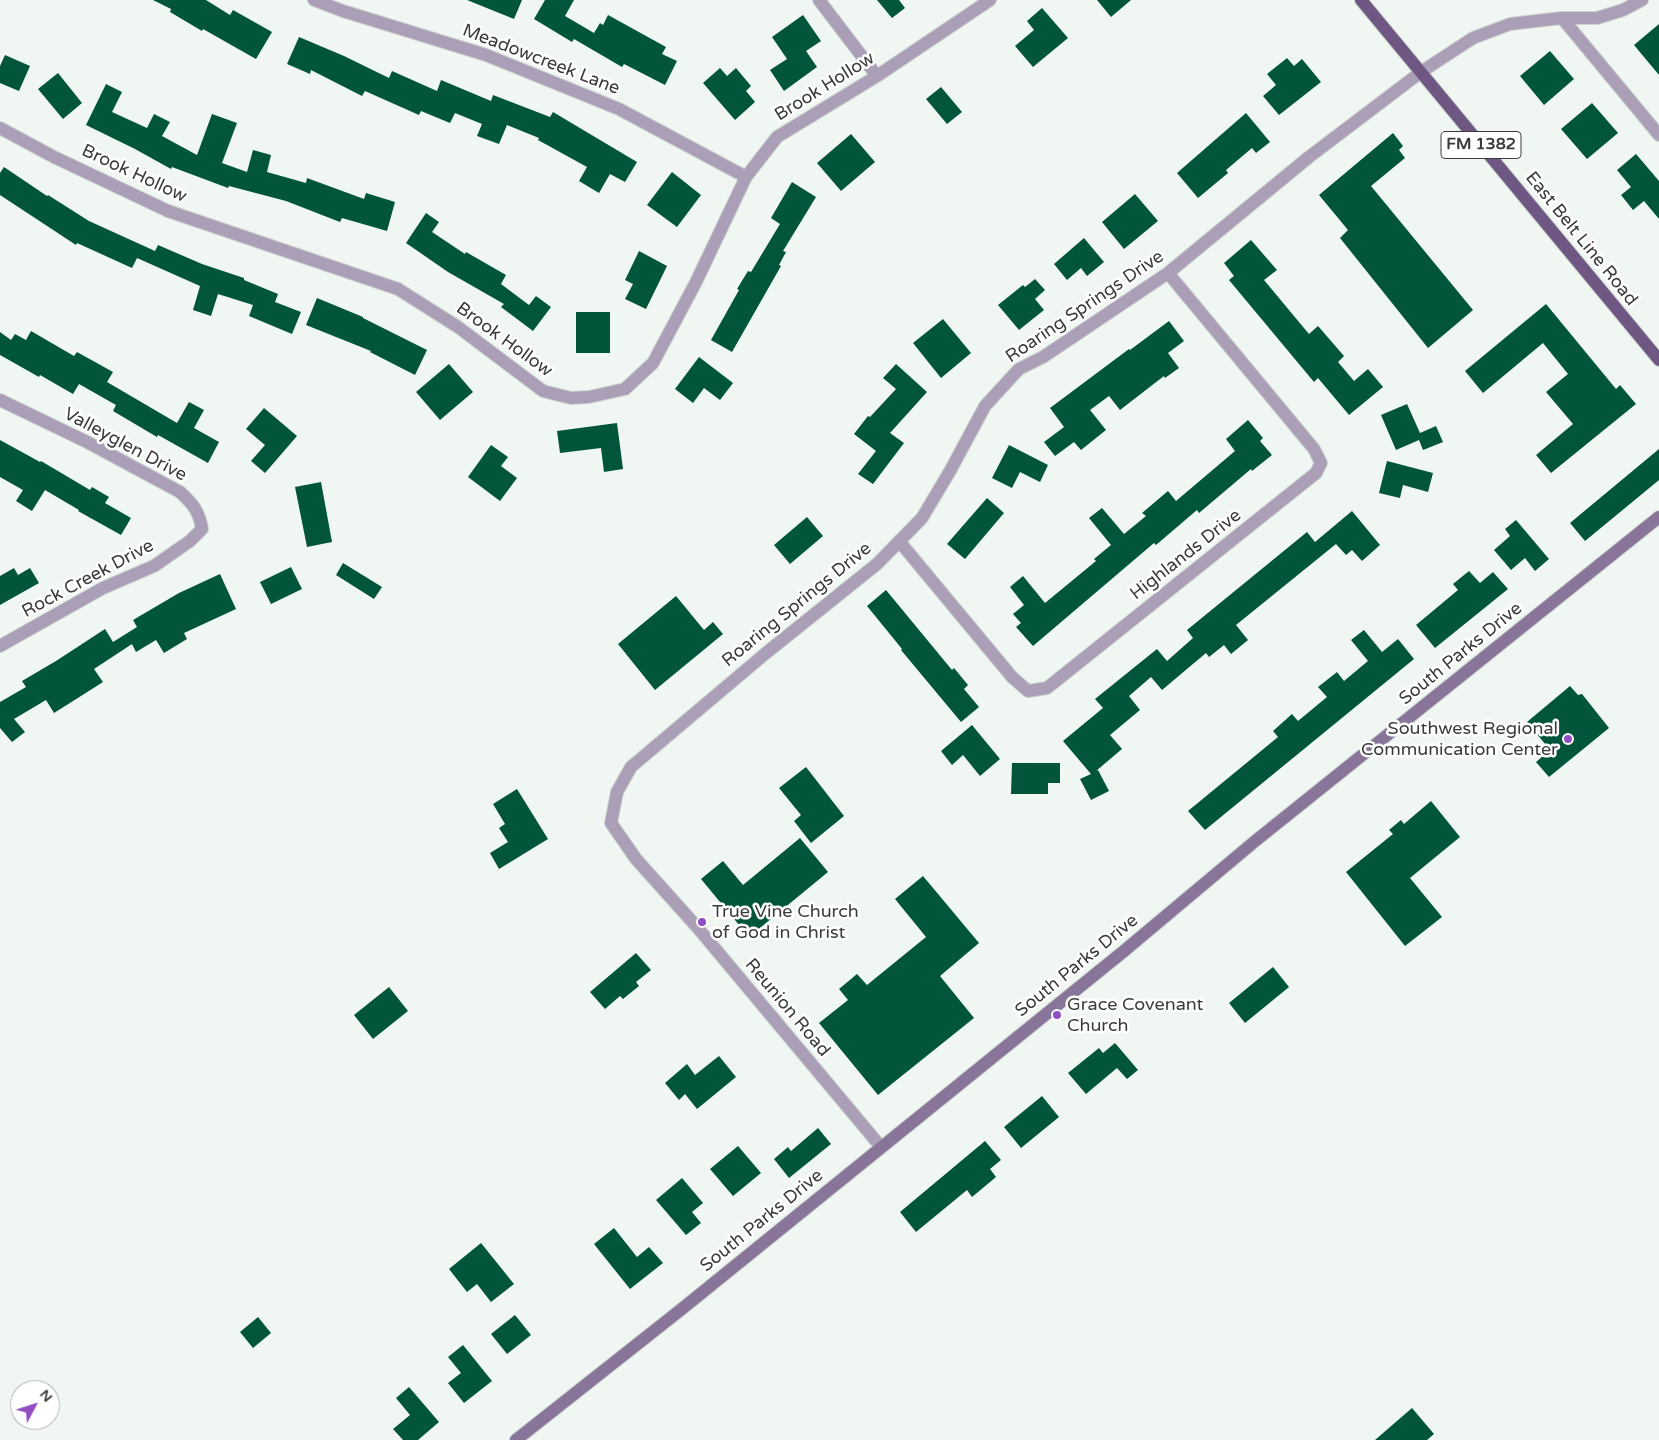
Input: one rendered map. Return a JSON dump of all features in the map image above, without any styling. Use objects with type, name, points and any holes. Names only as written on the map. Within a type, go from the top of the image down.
[{"type":"main road","name":"East Belt Line Road","points":[[1361,0],[1659,360]]},
{"type":"street","name":"Meadowcreek Lane","points":[[314,0],[486,56],[619,109],[746,177]]},
{"type":"street","points":[[819,0],[877,76]]},
{"type":"street","name":"Brook Hollow","points":[[0,128],[168,211],[398,289],[458,327],[543,391],[571,398],[589,396],[625,389],[653,363],[696,282],[746,177],[777,138],[877,76],[990,0]]},
{"type":"street","name":"Roaring Springs Drive","points":[[631,767],[766,653],[877,564],[899,542],[922,518],[985,406],[1019,369],[1044,357],[1168,273],[1309,157],[1421,72],[1473,38],[1510,24],[1562,18],[1597,18],[1622,10],[1642,0]]},
{"type":"street","points":[[1562,18],[1659,135]]},
{"type":"street","name":"Highlands Drive","points":[[899,542],[1012,677],[1028,691],[1048,688],[1316,473],[1321,463],[1314,449],[1168,273]]},
{"type":"street","name":"Valleyglen Drive","points":[[0,400],[86,442],[180,492],[192,504],[200,516],[202,529],[190,541]]},
{"type":"street","name":"South Parks Drive","points":[[516,1440],[690,1302],[1124,951],[1254,842],[1659,517]]},
{"type":"street","name":"Rock Creek Drive","points":[[0,646],[103,588],[154,566],[190,541]]},
{"type":"street","name":"Reunion Road","points":[[631,767],[617,792],[611,823],[636,859],[696,927],[881,1147]]},
{"type":"building","points":[[153,0],[206,0],[230,15],[233,10],[272,32],[256,59],[203,29],[202,31],[170,12],[171,9]]},
{"type":"building","points":[[467,0],[522,0],[514,19]]},
{"type":"building","points":[[545,0],[574,0],[565,16],[594,33],[600,23],[603,25],[608,15],[666,47],[662,54],[677,61],[665,85],[624,64],[622,67],[574,39],[572,42],[534,19]]},
{"type":"building","points":[[877,0],[899,0],[905,8],[892,18]]},
{"type":"building","points":[[1097,0],[1131,0],[1111,17]]},
{"type":"building","points":[[1042,8],[1068,38],[1033,67],[1015,46],[1034,30],[1027,21]]},
{"type":"building","points":[[803,15],[821,41],[806,51],[817,67],[784,91],[770,70],[787,59],[772,37]]},
{"type":"building","points":[[1659,24],[1659,75],[1634,45]]},
{"type":"building","points":[[299,37],[389,78],[392,71],[437,91],[441,80],[491,101],[493,95],[550,117],[553,112],[637,162],[625,182],[610,174],[599,193],[579,181],[587,167],[538,140],[539,138],[507,125],[499,144],[477,136],[482,124],[455,113],[450,123],[421,111],[419,115],[365,91],[362,96],[311,70],[310,74],[287,64]]},
{"type":"building","points":[[1550,51],[1574,79],[1544,105],[1520,76]]},
{"type":"building","points":[[5,55],[30,66],[19,91],[0,83],[0,66]]},
{"type":"building","points":[[1287,58],[1294,66],[1302,59],[1321,82],[1279,115],[1263,96],[1276,85],[1267,74]]},
{"type":"building","points":[[720,68],[727,76],[736,68],[751,86],[746,91],[755,102],[735,120],[703,83]]},
{"type":"building","points":[[58,73],[82,103],[63,119],[38,89]]},
{"type":"building","points":[[106,84],[122,92],[112,112],[147,128],[154,114],[170,122],[162,136],[197,155],[212,114],[237,123],[222,163],[247,172],[253,150],[271,155],[267,172],[306,183],[307,178],[364,199],[366,193],[395,202],[387,231],[342,218],[340,222],[286,201],[229,186],[228,188],[172,167],[171,169],[86,125]]},
{"type":"building","points":[[941,87],[962,112],[947,124],[926,99]]},
{"type":"building","points":[[1592,103],[1618,133],[1587,159],[1561,129]]},
{"type":"building","points":[[1246,113],[1270,142],[1256,153],[1252,148],[1226,170],[1228,173],[1198,198],[1177,173]]},
{"type":"building","points":[[1393,133],[1403,146],[1399,150],[1405,158],[1371,186],[1473,310],[1428,348],[1340,238],[1348,230],[1319,195]]},
{"type":"building","points":[[851,134],[875,162],[841,191],[817,163]]},
{"type":"building","points":[[1636,154],[1659,181],[1659,219],[1644,201],[1633,210],[1621,195],[1631,187],[1617,170]]},
{"type":"building","points":[[4,167],[89,221],[155,251],[158,245],[202,264],[244,278],[244,280],[278,294],[275,302],[301,312],[292,334],[249,316],[253,305],[218,294],[211,316],[193,310],[200,286],[137,258],[132,268],[77,243],[76,245],[0,195],[0,173]]},
{"type":"building","points":[[672,172],[701,195],[677,227],[647,205]]},
{"type":"building","points":[[792,182],[816,197],[783,251],[786,252],[779,265],[781,266],[732,352],[711,340],[739,290],[737,289],[748,271],[751,272],[780,224],[771,218]]},
{"type":"building","points":[[1135,194],[1158,221],[1124,249],[1102,222]]},
{"type":"building","points":[[426,213],[439,222],[432,232],[465,254],[466,252],[506,275],[501,284],[529,305],[536,296],[551,307],[533,331],[501,307],[504,304],[448,272],[406,243]]},
{"type":"building","points":[[1084,238],[1104,262],[1087,276],[1081,268],[1067,280],[1054,264]]},
{"type":"building","points":[[1251,240],[1277,270],[1264,280],[1309,334],[1318,326],[1344,356],[1338,362],[1354,381],[1368,369],[1383,387],[1349,415],[1318,378],[1314,382],[1229,280],[1234,276],[1224,263]]},
{"type":"building","points":[[639,251],[667,266],[646,309],[625,299],[633,284],[625,280]]},
{"type":"building","points":[[1035,279],[1045,290],[1035,299],[1044,310],[1019,330],[998,305],[1023,285],[1025,287]]},
{"type":"building","points":[[317,298],[363,317],[427,350],[415,375],[371,351],[306,325]]},
{"type":"building","points":[[1546,304],[1616,389],[1620,385],[1636,404],[1551,473],[1536,455],[1573,424],[1546,392],[1568,374],[1543,343],[1483,393],[1465,371]]},
{"type":"building","points":[[576,312],[610,312],[610,353],[576,353]]},
{"type":"building","points":[[943,319],[971,353],[941,378],[913,343]]},
{"type":"building","points":[[1169,321],[1184,341],[1168,353],[1179,368],[1165,378],[1164,376],[1120,410],[1109,396],[1090,410],[1106,430],[1081,450],[1074,442],[1055,456],[1044,442],[1064,427],[1050,408]]},
{"type":"building","points":[[31,331],[74,356],[77,352],[113,372],[107,382],[177,423],[189,402],[204,410],[194,428],[219,442],[208,463],[158,435],[157,437],[113,411],[116,405],[79,384],[73,394],[0,355],[0,332],[11,340],[15,334],[26,340]]},
{"type":"building","points":[[699,357],[733,383],[720,400],[704,388],[693,403],[675,389]]},
{"type":"building","points":[[449,364],[473,392],[440,420],[416,392]]},
{"type":"building","points":[[896,364],[927,392],[890,433],[904,443],[873,484],[858,474],[876,451],[854,434],[868,416],[870,417],[896,389],[883,378]]},
{"type":"building","points":[[1407,404],[1420,433],[1436,426],[1443,442],[1423,450],[1419,440],[1396,450],[1381,415]]},
{"type":"building","points":[[264,408],[297,436],[265,473],[251,461],[265,445],[246,429]]},
{"type":"building","points":[[1248,420],[1263,438],[1260,441],[1272,455],[1252,471],[1251,469],[1199,513],[1197,510],[1156,545],[1154,543],[1033,646],[1016,627],[1021,623],[1013,614],[1024,605],[1010,587],[1023,576],[1045,603],[1096,561],[1094,559],[1111,545],[1089,518],[1102,508],[1124,534],[1146,516],[1142,513],[1168,491],[1176,501],[1235,451],[1226,439]]},
{"type":"building","points":[[617,423],[623,469],[604,472],[601,448],[560,453],[557,431]]},
{"type":"building","points":[[0,440],[41,461],[90,490],[92,487],[109,497],[105,503],[131,518],[121,535],[45,490],[32,511],[16,501],[23,490],[0,477]]},
{"type":"building","points":[[491,445],[508,457],[501,466],[517,478],[500,501],[468,477]]},
{"type":"building","points":[[1009,445],[1048,465],[1040,482],[1020,472],[1012,488],[992,478]]},
{"type":"building","points":[[1659,449],[1659,480],[1585,541],[1570,523]]},
{"type":"building","points":[[1387,461],[1433,473],[1428,492],[1403,485],[1400,498],[1379,493]]},
{"type":"building","points":[[321,482],[332,542],[307,547],[295,487]]},
{"type":"building","points":[[987,498],[1004,513],[965,559],[947,544]]},
{"type":"building","points":[[1352,511],[1380,545],[1362,561],[1352,550],[1346,555],[1336,544],[1236,625],[1248,640],[1231,654],[1224,645],[1209,657],[1206,653],[1162,690],[1151,677],[1129,696],[1140,710],[1110,735],[1122,749],[1096,771],[1098,770],[1109,791],[1091,800],[1080,779],[1091,774],[1063,741],[1103,708],[1095,699],[1157,649],[1167,661],[1193,638],[1187,630],[1307,532],[1315,542]]},
{"type":"building","points":[[807,517],[823,536],[790,564],[774,545]]},
{"type":"building","points":[[1516,520],[1549,559],[1535,571],[1525,558],[1511,570],[1494,550],[1510,536],[1505,529]]},
{"type":"building","points":[[343,563],[382,587],[374,599],[336,575]]},
{"type":"building","points":[[291,567],[302,589],[271,604],[260,582]]},
{"type":"building","points":[[14,568],[18,575],[30,568],[39,583],[0,605],[0,576]]},
{"type":"building","points":[[1469,571],[1480,583],[1493,572],[1508,589],[1435,648],[1416,625],[1458,590],[1453,584]]},
{"type":"building","points":[[220,574],[236,609],[184,633],[187,639],[164,653],[156,640],[136,652],[132,644],[94,669],[103,682],[81,696],[54,713],[46,700],[14,719],[25,732],[12,742],[0,728],[0,702],[26,687],[22,681],[105,629],[113,642],[137,627],[133,620],[179,593]]},
{"type":"building","points":[[886,590],[952,670],[954,668],[968,685],[964,689],[979,707],[961,722],[867,606]]},
{"type":"building","points":[[676,596],[704,630],[713,622],[723,634],[655,690],[618,644]]},
{"type":"building","points":[[1364,630],[1382,652],[1398,639],[1414,659],[1205,830],[1188,811],[1278,737],[1273,731],[1292,714],[1298,721],[1327,697],[1318,687],[1337,672],[1344,681],[1368,661],[1351,640]]},
{"type":"building","name":"Southwest Regional Communication Center","points":[[1570,686],[1578,695],[1582,694],[1609,728],[1549,777],[1536,762],[1550,750],[1527,722]]},
{"type":"building","points":[[972,725],[1000,759],[980,776],[963,755],[952,765],[941,751]]},
{"type":"building","points":[[1012,763],[1060,763],[1060,783],[1048,783],[1048,794],[1011,794]]},
{"type":"building","points":[[806,767],[844,816],[811,843],[794,821],[801,815],[779,788]]},
{"type":"building","points":[[517,789],[548,839],[499,869],[490,853],[508,842],[499,828],[505,824],[493,804]]},
{"type":"building","points":[[1431,801],[1460,837],[1410,878],[1442,917],[1405,946],[1346,872],[1393,834],[1389,830],[1401,820],[1404,824]]},
{"type":"building","points":[[800,838],[828,872],[749,937],[701,879],[723,861],[743,885]]},
{"type":"building","points":[[923,876],[979,943],[940,976],[974,1018],[878,1095],[819,1023],[848,1000],[839,989],[857,974],[867,985],[926,937],[895,899]]},
{"type":"building","points":[[636,953],[651,970],[636,982],[639,986],[623,999],[620,996],[605,1009],[590,992]]},
{"type":"building","points":[[1273,967],[1289,987],[1245,1023],[1229,1003]]},
{"type":"building","points":[[389,987],[408,1011],[373,1039],[354,1015]]},
{"type":"building","points":[[1115,1043],[1138,1070],[1127,1079],[1117,1068],[1086,1094],[1068,1073],[1099,1048],[1103,1053]]},
{"type":"building","points":[[719,1056],[736,1077],[697,1109],[685,1094],[679,1100],[665,1083],[687,1064],[695,1075]]},
{"type":"building","points":[[1042,1096],[1059,1117],[1021,1148],[1004,1127]]},
{"type":"building","points":[[818,1128],[831,1144],[789,1178],[774,1159],[788,1147],[791,1151]]},
{"type":"building","points":[[985,1141],[1001,1160],[990,1169],[996,1177],[972,1197],[967,1190],[916,1232],[900,1212]]},
{"type":"building","points":[[738,1146],[761,1173],[733,1196],[710,1169]]},
{"type":"building","points":[[682,1178],[703,1203],[692,1212],[701,1223],[686,1235],[656,1200]]},
{"type":"building","points":[[614,1228],[637,1257],[649,1247],[663,1263],[630,1289],[594,1244]]},
{"type":"building","points":[[481,1243],[514,1284],[491,1302],[477,1284],[467,1292],[449,1269]]},
{"type":"building","points":[[515,1315],[531,1335],[507,1354],[491,1334]]},
{"type":"building","points":[[258,1317],[271,1333],[253,1348],[240,1332]]},
{"type":"building","points":[[463,1345],[492,1381],[464,1403],[448,1383],[461,1373],[448,1357]]},
{"type":"building","points":[[409,1387],[439,1422],[418,1440],[403,1440],[393,1429],[410,1415],[396,1398]]},
{"type":"building","points":[[1412,1408],[1434,1434],[1427,1440],[1375,1440]]},
{"type":"place","name":"Southwest Regional Communication Center","points":[[1568,739]]},
{"type":"place","name":"True Vine Church of God in Christ","points":[[702,922]]},
{"type":"place","name":"Grace Covenant Church","points":[[1057,1015]]}]
